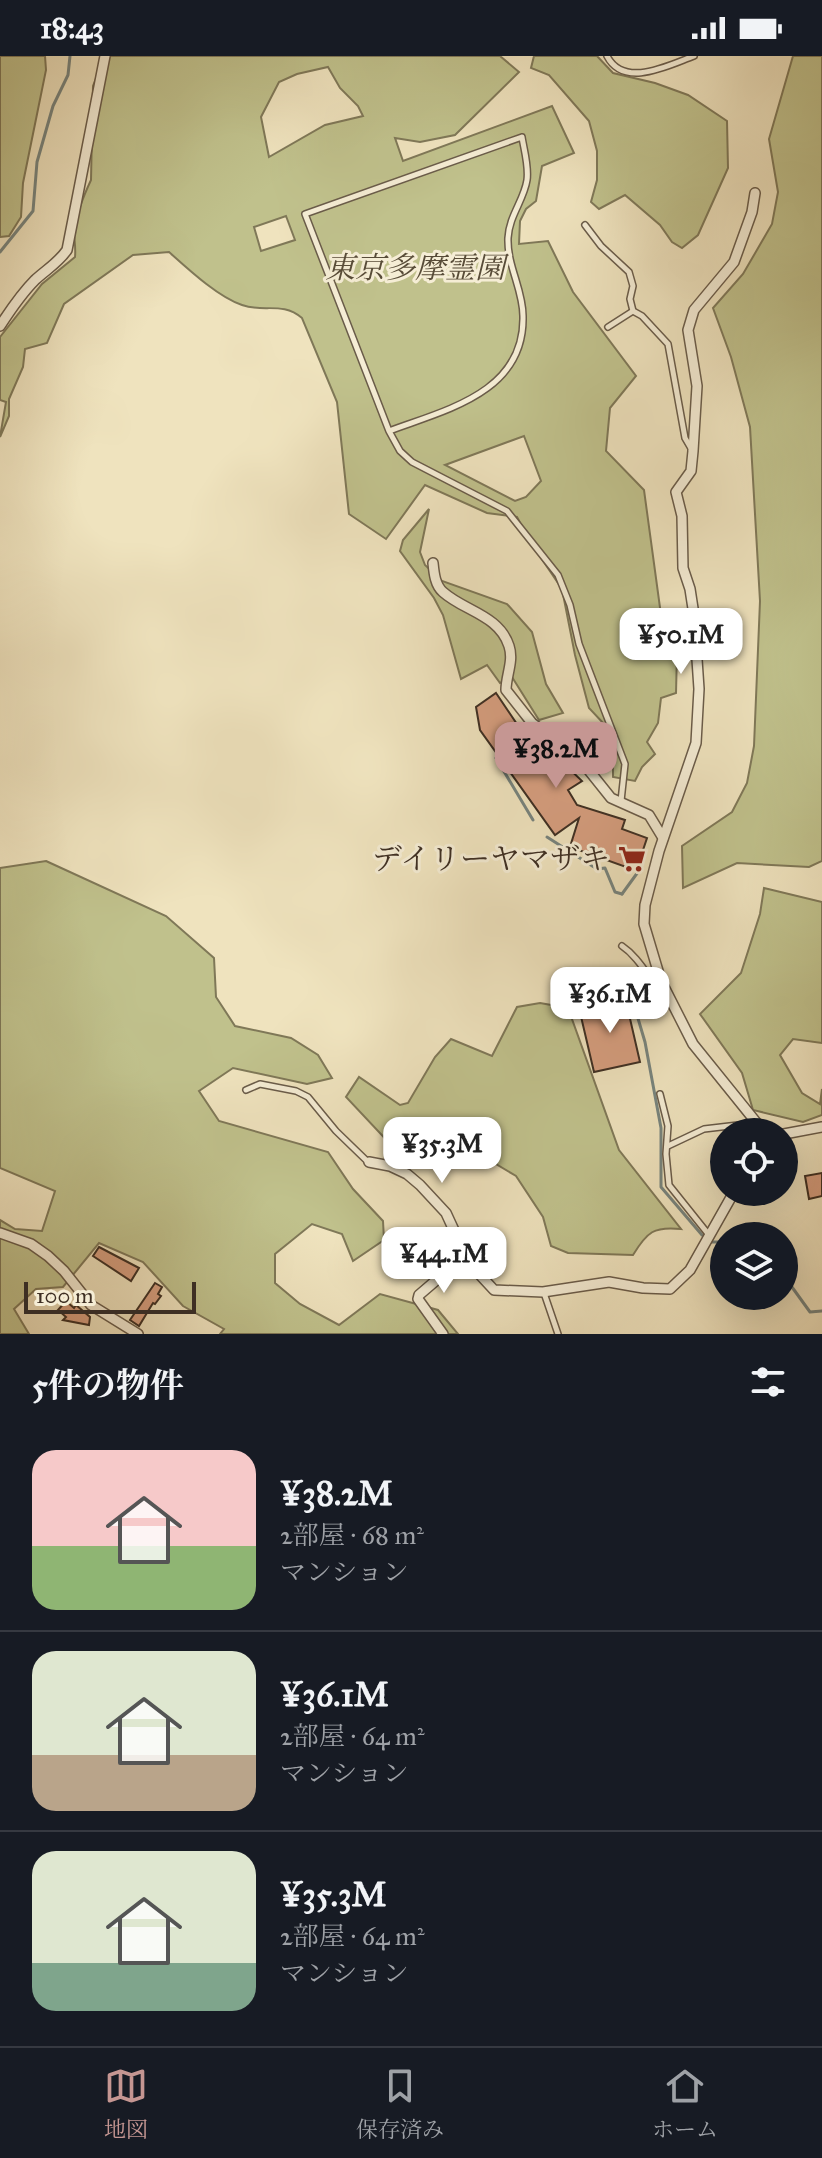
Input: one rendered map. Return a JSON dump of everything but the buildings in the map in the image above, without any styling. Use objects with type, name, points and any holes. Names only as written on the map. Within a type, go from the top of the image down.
[{"type":"street","points":[[0,326],[21,295],[58,263],[67,250],[105,56]]},
{"type":"street","points":[[752,1118],[693,1044],[661,981],[644,917],[663,838],[696,743],[699,689],[694,615],[683,568],[682,516],[676,492],[691,471],[693,451],[697,386],[688,330],[694,310],[734,262],[752,212],[755,193]]},
{"type":"street","points":[[433,563],[435,579],[441,591],[490,620],[504,635],[511,658],[506,690],[532,723],[579,758],[611,798],[649,815],[663,838]]},
{"type":"street","points":[[798,1131],[822,1127]]},
{"type":"street","points":[[369,1162],[399,1170],[420,1185],[446,1213],[469,1263],[494,1290],[543,1292],[609,1282],[670,1289],[690,1270],[726,1206]]},
{"type":"street","points":[[0,1233],[31,1244],[48,1256],[91,1305],[138,1334]]},
{"type":"street","points":[[443,1334],[418,1299],[419,1295],[440,1277],[469,1263]]},
{"type":"lane","points":[[607,56],[617,69],[641,74],[694,56]]},
{"type":"lane","points":[[389,431],[470,401],[500,378],[514,356],[523,328],[523,316],[519,289],[510,264],[508,241],[512,217],[527,180],[522,137],[305,214],[389,431],[400,451],[412,462],[507,511],[558,575],[570,605],[579,644],[625,764],[621,801]]},
{"type":"lane","points":[[585,225],[601,246],[629,272],[633,286],[630,299],[633,311],[642,316],[668,344],[685,438],[693,451]]},
{"type":"lane","points":[[608,327],[633,311]]},
{"type":"lane","points":[[622,946],[630,951],[654,985],[670,1000]]},
{"type":"lane","points":[[246,1090],[260,1084],[296,1091],[308,1097],[336,1131],[369,1162]]},
{"type":"lane","points":[[660,1094],[668,1126],[669,1185],[709,1235]]},
{"type":"lane","points":[[668,1146],[710,1128]]},
{"type":"lane","points":[[543,1292],[558,1334]]},
{"type":"green space","points":[[0,56],[45,56],[46,70],[23,183],[21,217],[9,236],[0,237]]},
{"type":"green space","name":"東京多摩霊園","points":[[105,56],[500,56],[519,72],[455,135],[420,142],[395,138],[403,161],[552,106],[574,153],[542,166],[536,201],[526,209],[520,221],[519,244],[548,241],[573,292],[636,376],[610,408],[606,451],[644,490],[661,615],[677,652],[676,693],[661,698],[658,723],[647,742],[655,754],[642,767],[635,781],[613,777],[613,751],[605,725],[589,708],[562,589],[517,517],[487,513],[425,485],[386,539],[349,514],[337,402],[302,318],[295,313],[250,307],[233,301],[204,282],[169,252],[133,255],[64,304],[47,343],[25,349],[23,367],[9,399],[9,416],[0,437],[6,402],[0,400],[0,337],[42,284],[75,257],[75,225],[91,180],[93,86]],"holes":[[[328,67],[340,88],[358,106],[363,116],[325,125],[269,157],[261,117],[279,82]],[[286,216],[295,240],[261,251],[254,227]],[[524,436],[541,481],[526,497],[515,501],[445,465]]]},
{"type":"green space","points":[[534,56],[597,56],[613,73],[688,95],[727,121],[728,168],[698,235],[682,248],[672,242],[660,225],[625,195],[599,209],[591,202],[597,180],[597,151],[589,121],[549,75],[531,68]]},
{"type":"green space","points":[[793,56],[822,56],[822,861],[809,867],[737,863],[683,888],[682,846],[732,812],[747,783],[754,746],[760,601],[750,427],[731,357],[713,308],[743,274],[772,224],[778,192],[769,139]]},
{"type":"green space","points":[[429,509],[420,552],[425,565],[442,581],[507,604],[532,632],[546,684],[563,713],[539,720],[512,677],[500,683],[487,665],[461,679],[443,615],[400,551],[403,540]]},
{"type":"green space","points":[[46,861],[166,916],[214,958],[216,997],[235,1026],[291,1038],[318,1055],[332,1078],[307,1084],[233,1068],[199,1091],[219,1121],[328,1152],[353,1189],[383,1221],[384,1240],[353,1261],[342,1234],[312,1224],[275,1254],[275,1283],[300,1304],[339,1325],[380,1294],[438,1310],[458,1334],[220,1334],[224,1329],[183,1306],[143,1262],[99,1243],[63,1287],[36,1289],[14,1309],[29,1334],[0,1334],[0,1220],[15,1229],[42,1231],[55,1191],[0,1168],[0,868]]},
{"type":"green space","points":[[764,888],[822,902],[822,1043],[793,1039],[780,1055],[802,1093],[820,1104],[822,1089],[822,1115],[803,1122],[798,1118],[753,1110],[742,1073],[700,1014],[741,973],[760,914]]},
{"type":"green space","points":[[540,1003],[568,1008],[619,1150],[681,1229],[652,1232],[633,1255],[568,1253],[551,1246],[543,1217],[516,1176],[479,1154],[452,1159],[435,1150],[393,1147],[346,1097],[359,1077],[400,1105],[408,1103],[435,1057],[451,1039],[492,1056],[517,1007]]},
{"type":"waterway","points":[[0,252],[33,211],[37,162],[53,106],[68,75],[70,56]]},
{"type":"waterway","points":[[496,758],[533,820]]},
{"type":"waterway","points":[[547,837],[597,869],[605,868],[615,892],[622,894]]},
{"type":"waterway","points":[[622,894],[638,872]]},
{"type":"waterway","points":[[625,990],[634,1005],[645,1042],[661,1128],[661,1187],[702,1235]]},
{"type":"waterway","points":[[798,1295],[810,1312],[822,1311]]},
{"type":"place","name":"デイリーヤマザキ","points":[[632,859]]}]
